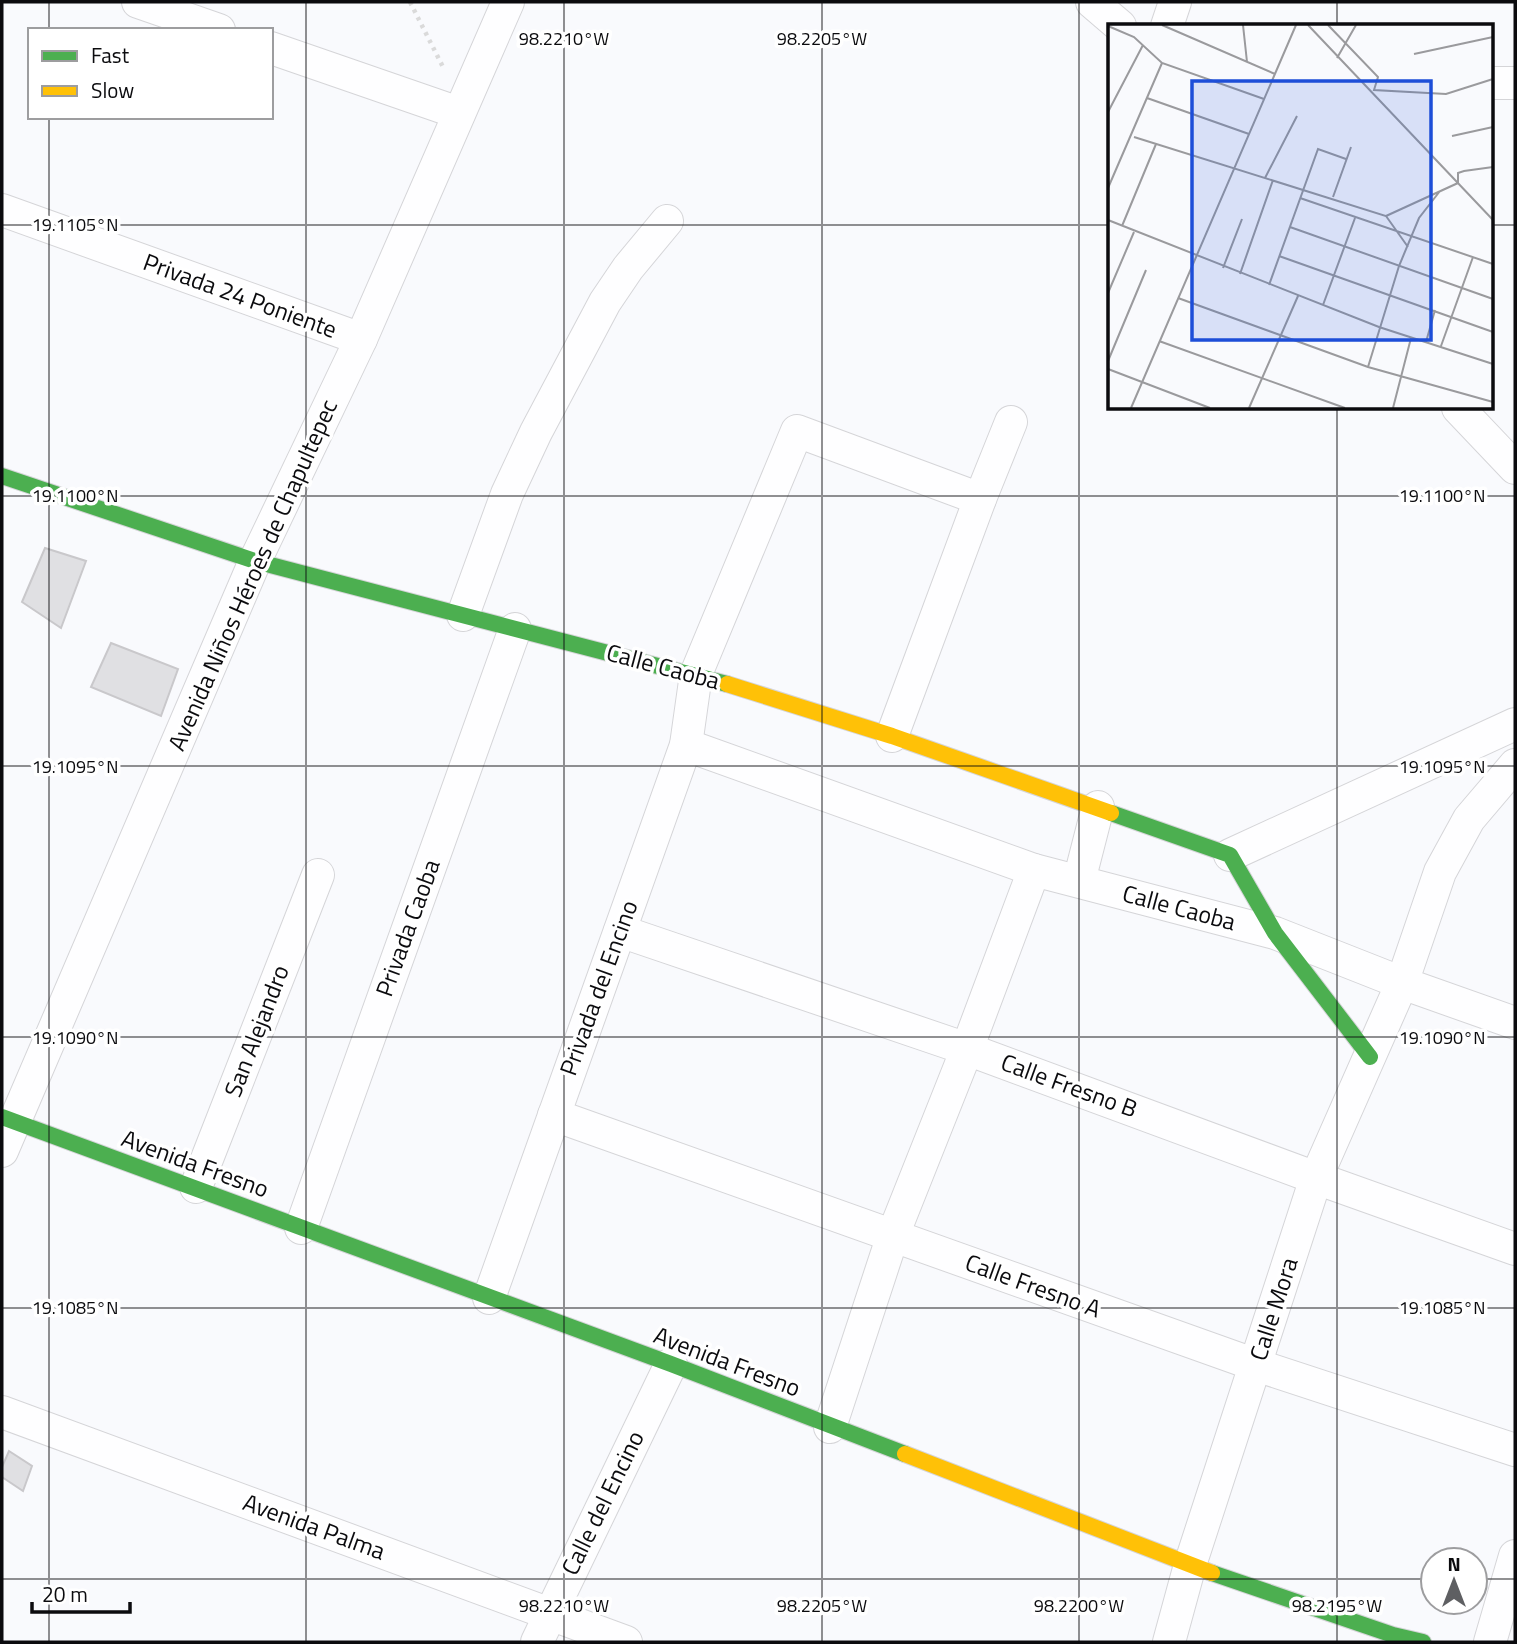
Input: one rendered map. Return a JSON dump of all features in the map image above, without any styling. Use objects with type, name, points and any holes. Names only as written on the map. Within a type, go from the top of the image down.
[{"type":"street","points":[[138,2],[213,28]]},
{"type":"street","name":"Avenida Niños Héroes de Chapultepec","points":[[2,1151],[8,1119],[255,561],[360,340],[509,2]]},
{"type":"street","points":[[1092,2],[1118,24]]},
{"type":"street","points":[[1168,24],[1175,2]]},
{"type":"street","points":[[273,49],[461,110]]},
{"type":"street","points":[[1492,83],[1515,83]]},
{"type":"street","name":"Privada 24 Poniente","points":[[2,210],[360,340]]},
{"type":"street","points":[[463,615],[507,494],[536,432],[605,302],[628,268],[667,221]]},
{"type":"street","points":[[1460,410],[1515,468]]},
{"type":"street","points":[[892,736],[1011,422]]},
{"type":"street","name":"Privada del Encino","points":[[489,1298],[686,745],[696,674],[797,431],[980,499]]},
{"type":"street","name":"Calle Caoba","points":[[2,476],[255,561],[696,674],[892,736],[1098,807],[1230,855],[1275,933]]},
{"type":"street","name":"Privada Caoba","points":[[301,1228],[514,629]]},
{"type":"street","points":[[1230,855],[1515,723]]},
{"type":"street","name":"Calle Caoba","points":[[686,745],[1034,870],[1275,933],[1402,983],[1515,1023]]},
{"type":"street","name":"Calle Mora","points":[[1169,1642],[1190,1565],[1316,1178],[1402,983],[1440,872],[1469,819],[1515,765]]},
{"type":"street","points":[[1079,881],[1098,807]]},
{"type":"street","points":[[830,1427],[893,1235],[1034,870]]},
{"type":"street","name":"San Alejandro","points":[[196,1187],[318,875]]},
{"type":"street","name":"Calle Fresno B","points":[[620,931],[967,1049],[1515,1249]]},
{"type":"street","points":[[1275,933],[1370,1058]]},
{"type":"street","name":"Calle Fresno A","points":[[554,1115],[1256,1365],[1515,1450]]},
{"type":"street","name":"Avenida Fresno","points":[[8,1119],[671,1364],[1190,1565],[1392,1638],[1423,1642]]},
{"type":"street","name":"Calle del Encino","points":[[543,1628],[671,1364]]},
{"type":"street","name":"Avenida Palma","points":[[2,1412],[543,1628],[626,1642]]},
{"type":"street","points":[[1490,1642],[1515,1556]]},
{"type":"path","points":[[410,2],[461,110]]},
{"type":"building","points":[[45,548],[86,561],[61,628],[22,602]]},
{"type":"building","points":[[111,643],[178,669],[161,716],[91,687]]},
{"type":"building","points":[[9,1451],[32,1466],[23,1491],[2,1477],[2,1467]]},
{"type":"traffic: fast","points":[[2,476],[255,561],[727,684]]},
{"type":"traffic: fast","points":[[1111,813],[1230,855],[1275,933],[1370,1057]]},
{"type":"traffic: fast","points":[[2,1117],[671,1364],[905,1454]]},
{"type":"traffic: fast","points":[[1212,1573],[1393,1635],[1423,1642]]},
{"type":"traffic: slow","points":[[727,684],[892,736],[1111,813]]},
{"type":"traffic: slow","points":[[905,1454],[1212,1573]]}]
